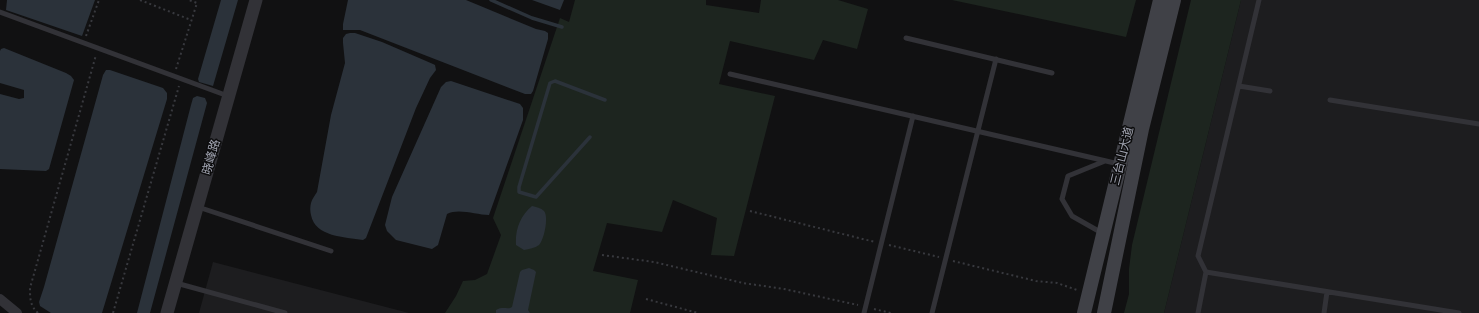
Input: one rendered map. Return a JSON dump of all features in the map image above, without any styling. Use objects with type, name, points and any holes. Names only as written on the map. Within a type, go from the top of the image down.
[{"type":"main road","name":"三台山大道","points":[[1084,313],[1160,0]]},
{"type":"main road","name":"三台山大道","points":[[1104,313],[1134,167],[1174,0]]},
{"type":"street","name":"晓峰路","points":[[167,313],[256,0]]},
{"type":"street","points":[[0,299],[17,313]]},
{"type":"lane","points":[[1198,313],[1206,272],[1198,256],[1259,0]]},
{"type":"lane","points":[[0,12],[228,96]]},
{"type":"lane","points":[[906,38],[1052,73]]},
{"type":"lane","points":[[932,313],[996,59]]},
{"type":"lane","points":[[730,74],[1134,167]]},
{"type":"lane","points":[[1239,86],[1270,91]]},
{"type":"lane","points":[[1330,100],[1479,124]]},
{"type":"lane","points":[[865,310],[913,116]]},
{"type":"lane","points":[[1103,233],[1072,216],[1062,199],[1068,176],[1105,161]]},
{"type":"lane","points":[[197,207],[331,251]]},
{"type":"lane","points":[[1206,272],[1459,313]]},
{"type":"lane","points":[[175,283],[285,313]]},
{"type":"lane","points":[[1324,313],[1327,292]]},
{"type":"path","points":[[84,43],[99,0]]},
{"type":"path","points":[[140,0],[191,20]]},
{"type":"path","points":[[174,76],[197,3],[189,0]]},
{"type":"path","points":[[38,313],[34,309],[30,300],[30,288],[98,48]]},
{"type":"path","points":[[113,313],[181,79]]},
{"type":"path","points":[[750,211],[1036,281],[1057,283],[1088,294]]},
{"type":"path","points":[[602,255],[654,262],[743,283],[784,289],[865,310],[891,313]]},
{"type":"path","points":[[646,299],[698,313]]},
{"type":"shaded area","points":[[7,0],[95,0],[82,36],[6,10]]},
{"type":"shaded area","points":[[221,0],[238,0],[213,86],[199,82],[198,79]]},
{"type":"shaded area","points":[[348,0],[466,0],[536,29],[545,31],[548,33],[548,39],[533,91],[531,94],[525,94],[360,30],[343,30]]},
{"type":"shaded area","points":[[532,0],[564,0],[560,10]]},
{"type":"shaded area","points":[[575,0],[706,0],[706,5],[759,13],[761,0],[838,0],[868,9],[857,49],[823,40],[814,60],[730,41],[719,84],[775,96],[734,256],[711,255],[717,218],[673,200],[662,232],[607,223],[593,271],[638,280],[630,313],[445,313],[456,296],[463,281],[475,280],[487,274],[501,235],[493,218],[560,18],[569,22]]},
{"type":"shaded area","points":[[952,0],[1136,0],[1126,37]]},
{"type":"shaded area","points":[[1191,0],[1241,0],[1164,313],[1124,313],[1129,294],[1129,269],[1132,245]]},
{"type":"shaded area","points":[[1241,0],[1479,0],[1479,313],[1164,313]]},
{"type":"shaded area","points":[[355,33],[382,42],[435,65],[436,70],[430,78],[416,108],[366,238],[363,240],[340,237],[324,232],[318,228],[314,222],[310,210],[311,202],[317,192],[331,115],[345,63],[343,38],[346,34]]},
{"type":"shaded area","points":[[4,48],[66,73],[74,80],[49,169],[46,171],[0,169],[0,94],[19,99],[24,98],[24,90],[0,83],[0,51]]},
{"type":"shaded area","points":[[106,70],[110,70],[163,88],[167,93],[167,99],[102,313],[51,313],[40,306],[39,302],[103,75]]},
{"type":"shaded area","points":[[451,81],[520,104],[523,108],[523,120],[489,215],[462,212],[452,212],[447,214],[438,245],[432,249],[396,240],[387,231],[385,225],[392,197],[441,87],[446,82]]},
{"type":"shaded area","points":[[197,96],[205,98],[207,103],[150,313],[137,313],[191,105],[193,98]]},
{"type":"shaded area","points":[[532,206],[540,208],[544,211],[546,218],[545,228],[543,238],[539,245],[534,248],[524,250],[516,245],[516,234],[521,219]]},
{"type":"shaded area","points":[[213,262],[409,313],[199,313]]},
{"type":"shaded area","points":[[529,268],[536,272],[528,310],[530,313],[496,313],[496,310],[512,307],[520,272]]},
{"type":"waterway","points":[[491,0],[532,18],[562,27]]},
{"type":"waterway","points":[[590,137],[536,197],[519,192],[519,187],[550,83],[555,81],[605,100]]}]
